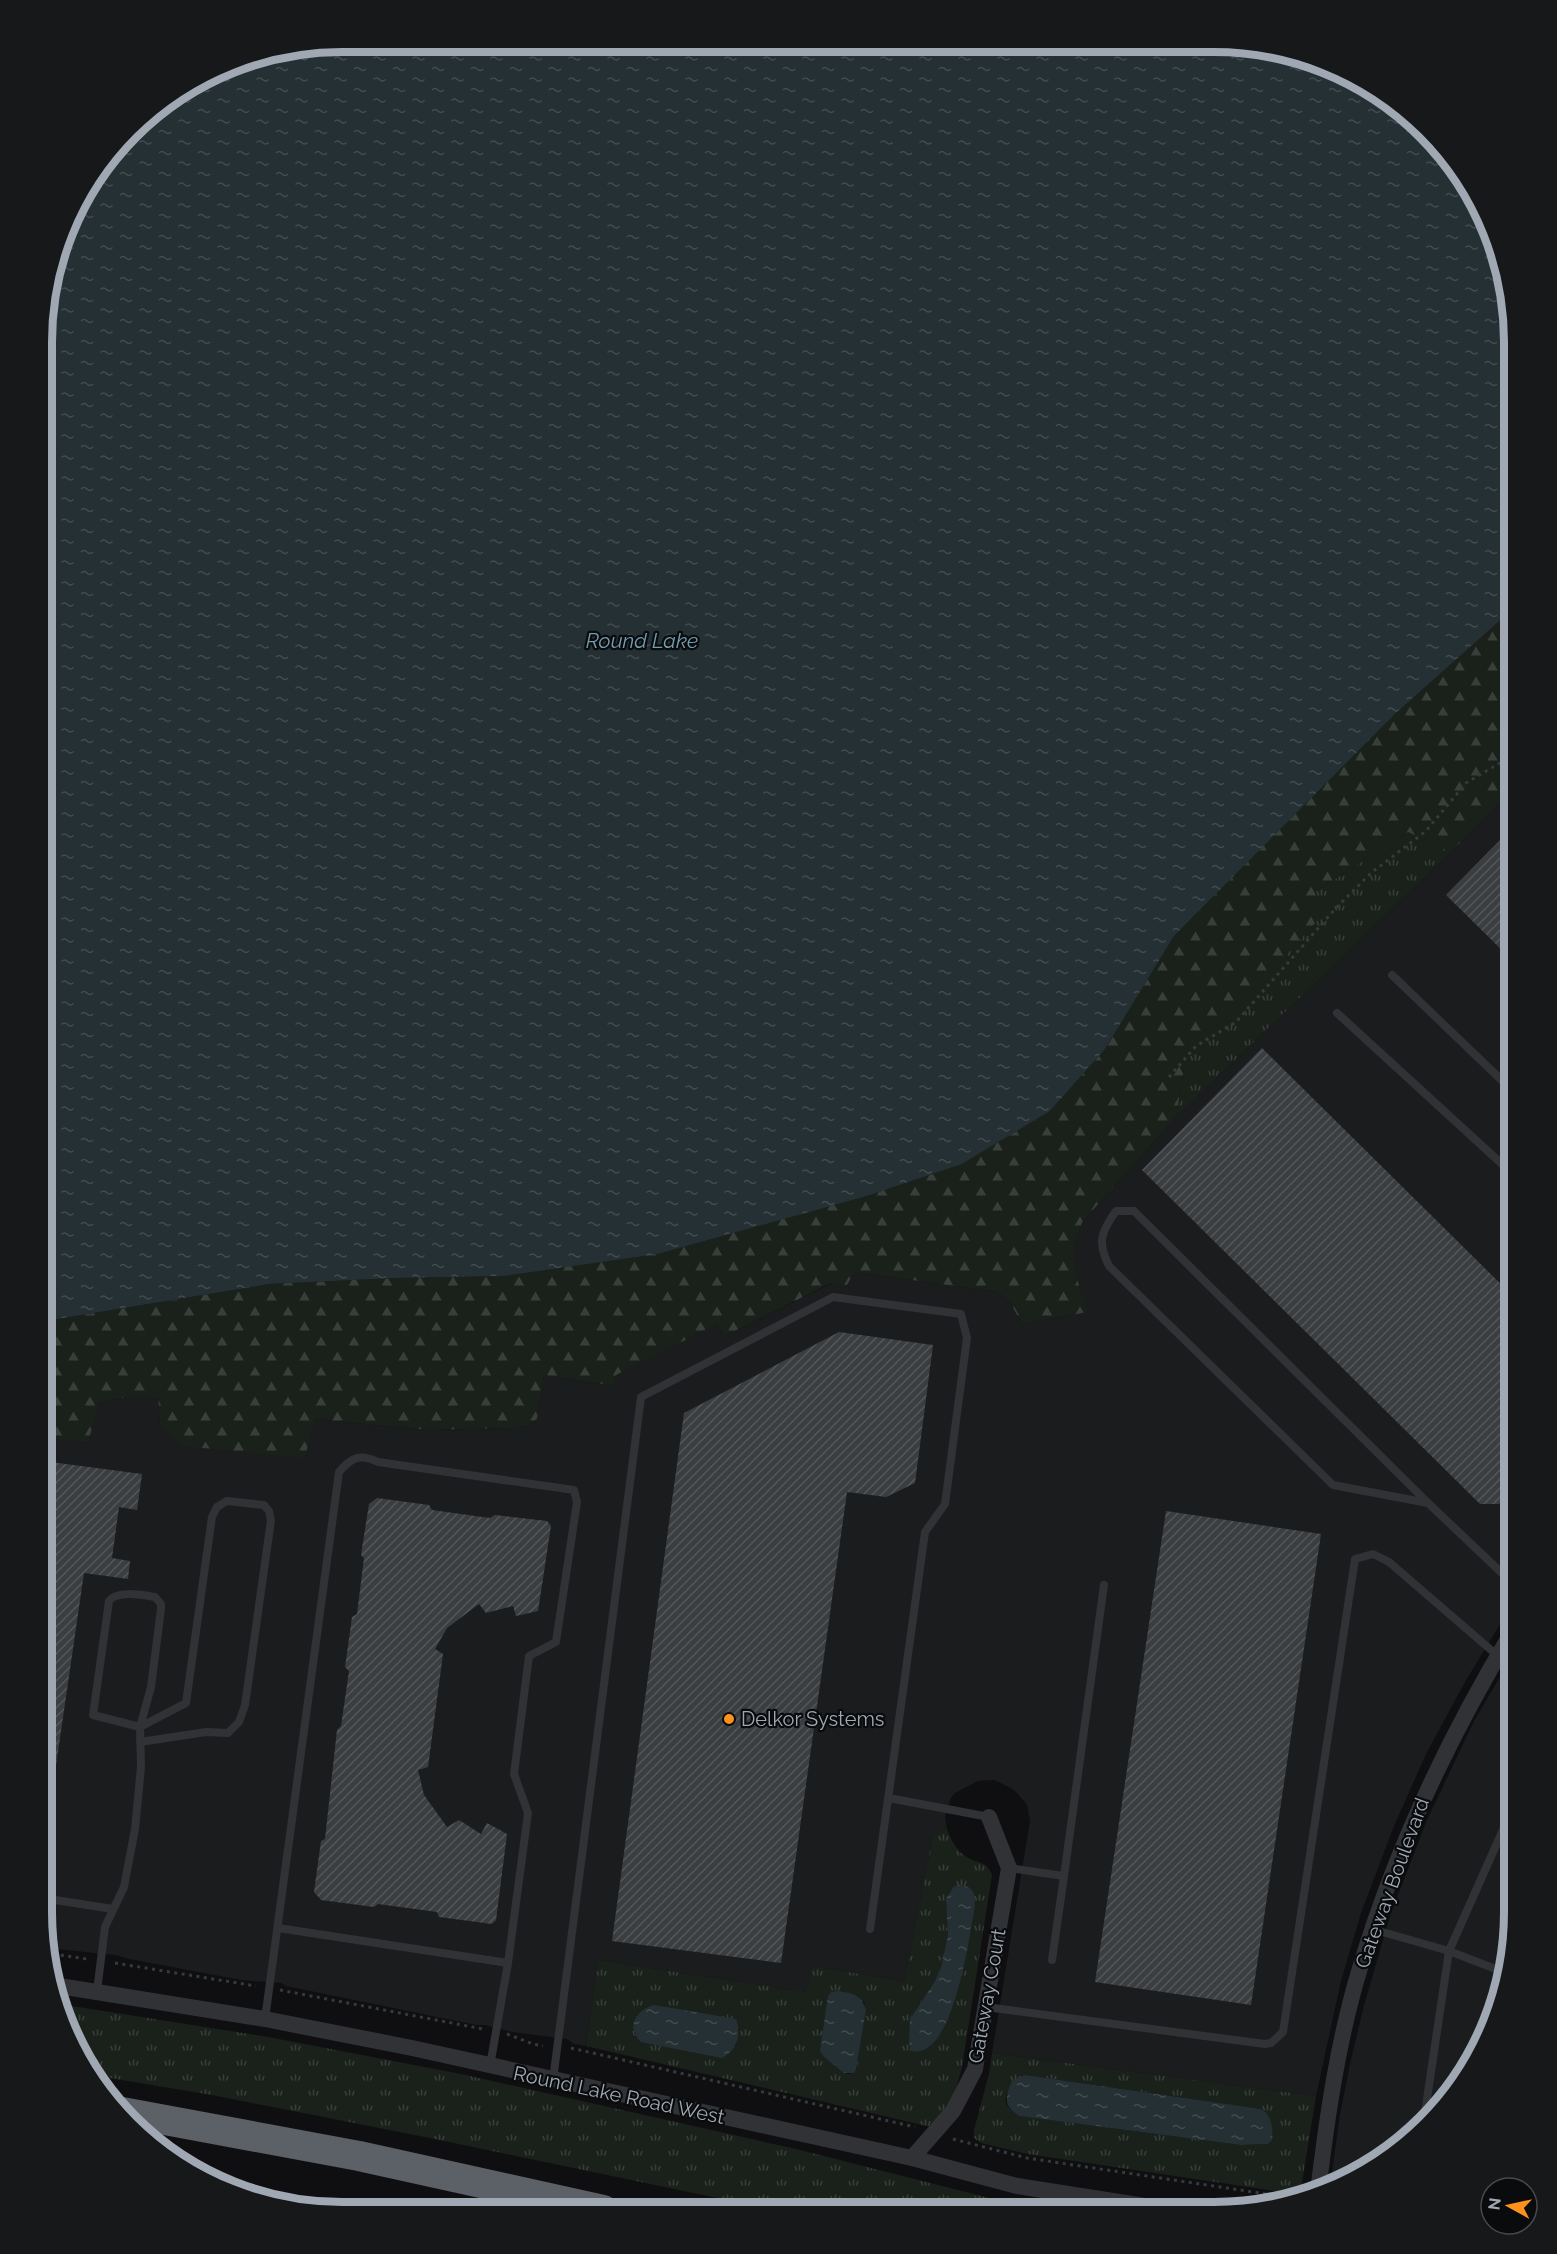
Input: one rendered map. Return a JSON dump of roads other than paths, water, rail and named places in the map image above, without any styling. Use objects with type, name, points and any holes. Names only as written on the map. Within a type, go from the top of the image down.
[{"type":"highway","points":[[137,2115],[358,2156],[567,2202]]},
{"type":"street","name":"Gateway Boulevard","points":[[1320,2181],[1334,2080],[1359,1970],[1372,1929],[1404,1840],[1427,1790],[1475,1695],[1504,1646]]},
{"type":"street","points":[[989,1817],[1009,1868]]},
{"type":"street","name":"Gateway Court","points":[[912,2158],[953,2111],[975,2069],[1009,1868]]},
{"type":"street","name":"Round Lake Road West","points":[[62,1986],[265,2019],[912,2158],[1017,2186],[1119,2202]]},
{"type":"lane","points":[[1392,975],[1504,1082]]},
{"type":"lane","points":[[1337,1013],[1504,1166]]},
{"type":"lane","points":[[1428,1503],[1333,1485],[1110,1266],[1102,1251],[1104,1228],[1116,1211],[1134,1211],[1428,1503],[1504,1574]]},
{"type":"lane","points":[[553,2080],[641,1397],[833,1297],[961,1314],[967,1338],[945,1504],[925,1532],[870,1929]]},
{"type":"lane","points":[[265,2019],[339,1472],[349,1461],[369,1458],[378,1462],[574,1490],[577,1502],[556,1642],[530,1656],[514,1774],[528,1813],[508,1963],[490,2066]]},
{"type":"lane","points":[[97,1991],[105,1927],[124,1887],[135,1829],[141,1767],[140,1742],[140,1727],[151,1687],[161,1604],[155,1597],[118,1595],[112,1597],[106,1610],[93,1715],[140,1727],[186,1702],[212,1517],[217,1508],[227,1501],[264,1505],[271,1520],[245,1706],[239,1722],[228,1733],[206,1732],[140,1742]]},
{"type":"lane","points":[[986,2007],[1271,2043],[1283,2032],[1355,1559],[1373,1554],[1389,1562],[1498,1656]]},
{"type":"lane","points":[[1052,1960],[1104,1585]]},
{"type":"lane","points":[[889,1798],[989,1817]]},
{"type":"lane","points":[[1425,2110],[1449,1951],[1504,1827]]},
{"type":"lane","points":[[1009,1868],[1064,1876]]},
{"type":"lane","points":[[52,1900],[113,1909]]},
{"type":"lane","points":[[278,1928],[508,1963]]},
{"type":"lane","points":[[1372,1929],[1449,1951],[1499,1970]]},
{"type":"water","name":"Round Lake","points":[[1214,52],[1252,55],[1289,62],[1343,82],[1391,113],[1432,151],[1456,182],[1475,214],[1495,268],[1502,305],[1504,324],[1504,617],[1396,713],[1174,936],[1105,1049],[1050,1111],[962,1164],[870,1195],[657,1254],[503,1276],[269,1284],[52,1319],[53,324],[62,268],[82,214],[113,166],[151,125],[182,101],[214,82],[268,62],[324,53]]},
{"type":"water","points":[[959,1885],[971,1890],[975,1904],[959,1985],[953,2005],[936,2040],[925,2049],[912,2051],[909,2043],[910,2019],[935,1981],[941,1967],[948,1935],[946,1899],[954,1886]]},
{"type":"water","points":[[837,1991],[859,1997],[866,2010],[854,2073],[844,2073],[820,2051],[828,1996],[831,1992]]},
{"type":"water","points":[[654,2005],[736,2019],[737,2042],[722,2058],[641,2042],[636,2036],[633,2025],[642,2011]]},
{"type":"water","points":[[1025,2075],[1261,2109],[1270,2119],[1272,2140],[1268,2144],[1241,2145],[1019,2116],[1010,2109],[1007,2096],[1012,2081]]},
{"type":"place","name":"Delkor Systems","points":[[729,1719]]}]
